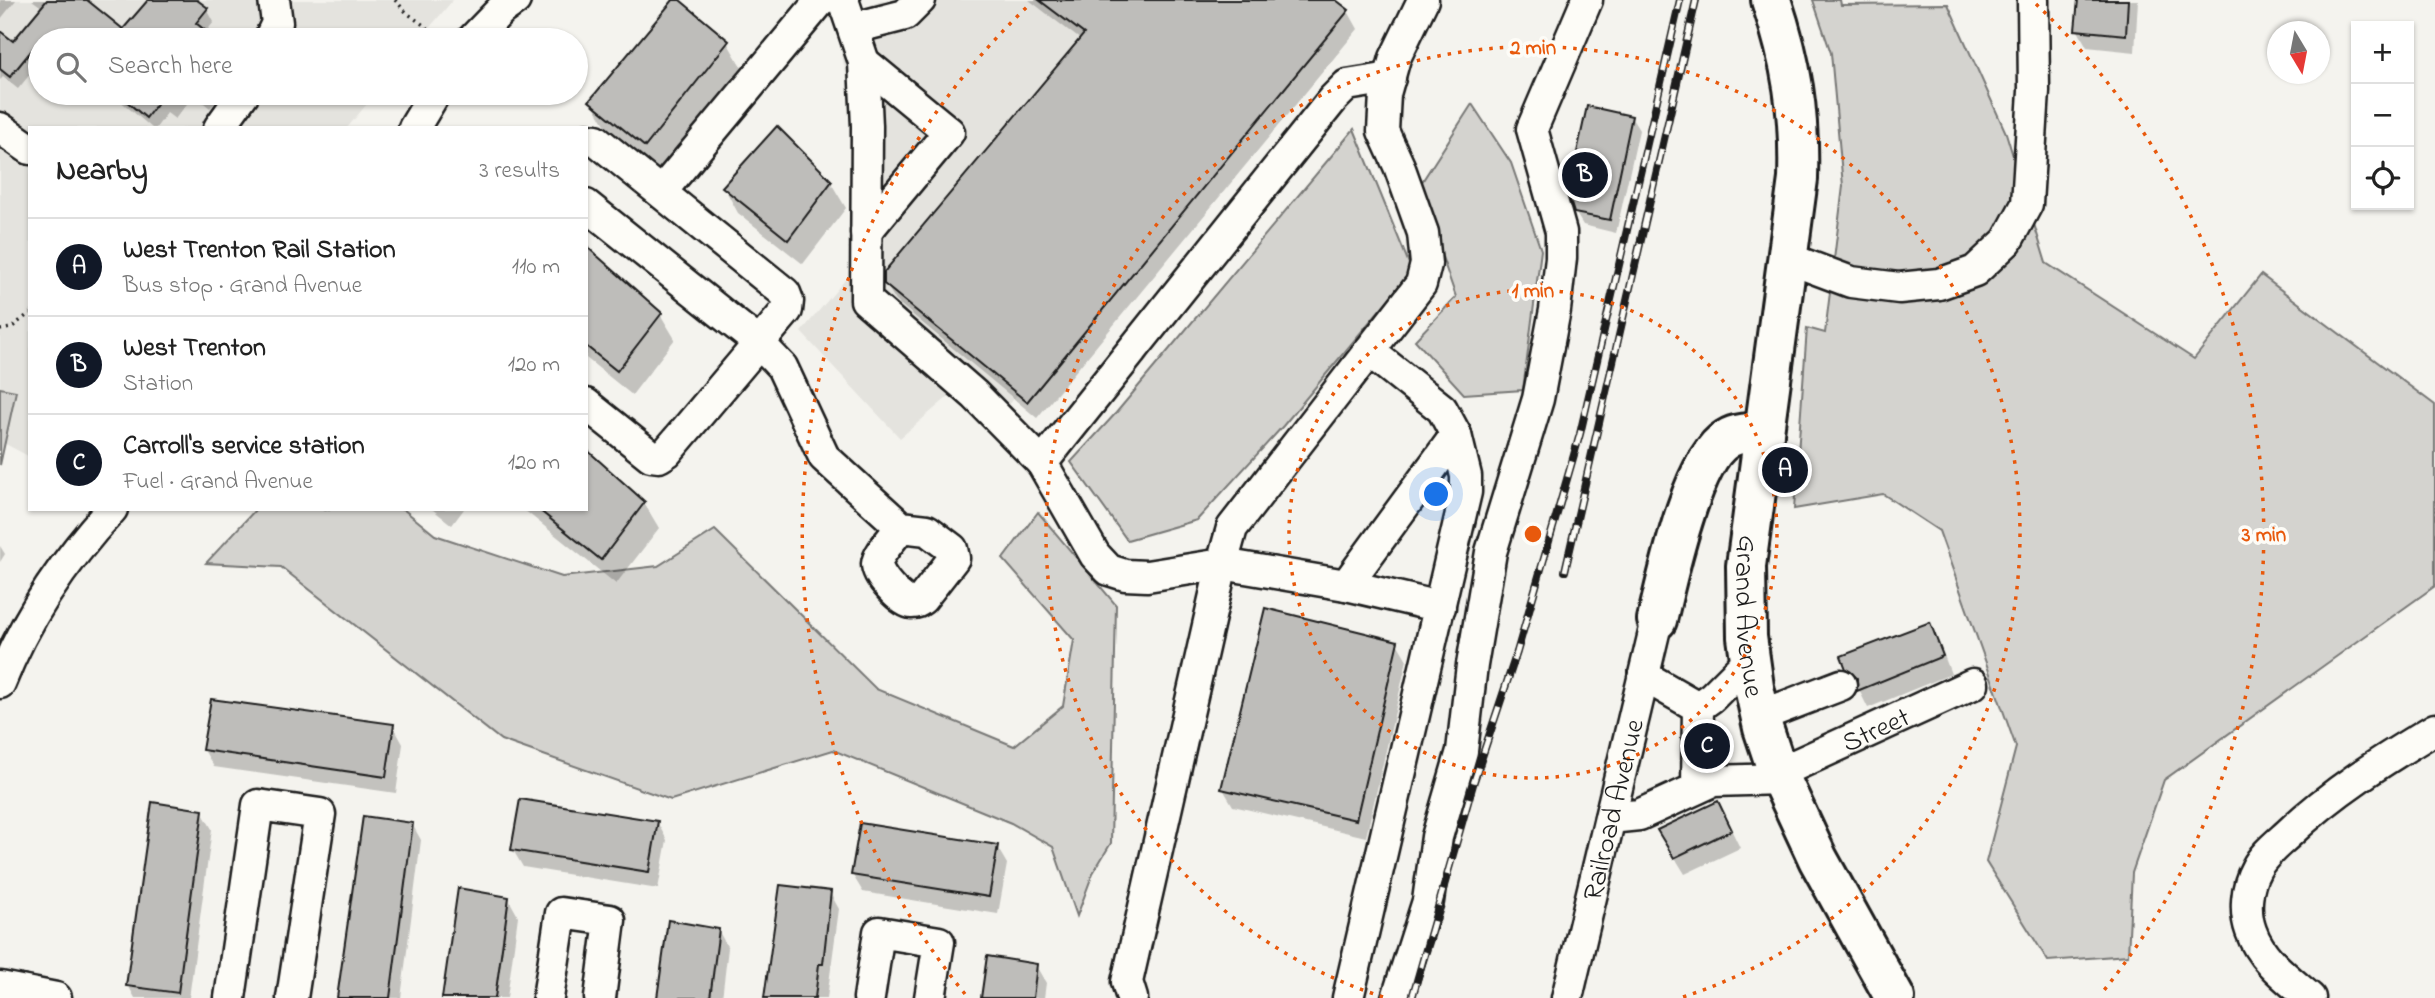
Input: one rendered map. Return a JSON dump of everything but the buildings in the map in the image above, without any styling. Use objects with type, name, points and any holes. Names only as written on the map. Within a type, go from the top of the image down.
[{"type":"main road","name":"Grand Avenue","points":[[1771,0],[1785,41],[1795,88],[1799,137],[1797,178],[1746,566],[1747,636],[1760,716],[1779,776],[1818,859],[1895,998]]},
{"type":"main road","points":[[1657,620],[1676,539],[1693,492],[1713,451],[1724,440],[1735,435],[1764,433]]},
{"type":"street","points":[[251,0],[274,21]]},
{"type":"street","points":[[484,28],[515,0]]},
{"type":"street","points":[[661,192],[821,0]]},
{"type":"street","points":[[843,0],[864,62],[866,300],[975,396],[1042,463],[1095,555],[1109,570],[1125,575],[1147,576],[1222,564],[1346,585],[1440,607]]},
{"type":"street","points":[[854,28],[905,15],[920,0]]},
{"type":"street","points":[[1132,998],[1127,982],[1232,528],[1421,284],[1426,264],[1423,233],[1399,166],[1383,131],[1385,94],[1395,58],[1423,0]]},
{"type":"street","points":[[1397,998],[1428,901],[1437,837],[1462,751],[1472,665],[1492,552],[1538,399],[1555,310],[1561,232],[1532,130],[1587,0]]},
{"type":"street","points":[[1787,258],[1851,282],[1899,288],[1939,284],[1975,271],[2007,241],[2027,204],[2035,91],[2034,0]]},
{"type":"street","points":[[864,62],[949,132],[866,232]]},
{"type":"street","points":[[1042,463],[1334,99],[1347,85],[1390,78]]},
{"type":"street","points":[[220,126],[235,105]]},
{"type":"street","points":[[415,126],[428,105]]},
{"type":"street","points":[[0,128],[28,148]]},
{"type":"street","points":[[588,139],[596,140],[661,192],[785,293],[789,301],[787,310],[667,452],[659,457],[651,456],[588,406]]},
{"type":"street","points":[[588,207],[759,343],[782,367],[824,457],[901,527]]},
{"type":"street","points":[[1348,998],[1466,492],[1466,477],[1456,435],[1442,409],[1369,351]]},
{"type":"street","points":[[1346,585],[1456,435]]},
{"type":"street","points":[[0,683],[41,601],[71,558],[110,511]]},
{"type":"street","name":"Railroad Avenue","points":[[1567,998],[1657,620]]},
{"type":"street","points":[[1698,707],[1712,697],[1750,659]]},
{"type":"street","points":[[1644,676],[1698,707]]},
{"type":"street","name":"Street","points":[[1779,776],[1973,684]]},
{"type":"street","points":[[1760,716],[1841,685]]},
{"type":"street","points":[[1697,788],[1698,707]]},
{"type":"street","points":[[2310,998],[2272,964],[2259,949],[2250,930],[2248,890],[2255,869],[2267,853],[2328,800],[2387,757],[2435,729]]},
{"type":"street","points":[[1610,818],[1639,815],[1713,781],[1779,776]]},
{"type":"street","points":[[230,998],[258,805],[320,814],[292,998]]},
{"type":"street","points":[[548,998],[561,913],[610,920],[600,998]]},
{"type":"street","points":[[869,998],[879,932],[939,942],[930,998]]},
{"type":"street","points":[[0,987],[56,998]]},
{"type":"path","points":[[395,0],[428,28]]},
{"type":"path","points":[[0,330],[12,328],[28,315]]},
{"type":"shaded area","points":[[0,0],[453,0],[429,28],[28,28],[28,105],[366,105],[349,126],[28,126],[28,456],[0,441]]},
{"type":"shaded area","points":[[883,0],[1335,0],[1000,416],[961,386],[900,438],[801,332],[850,274],[850,92],[834,21]]},
{"type":"shaded area","points":[[1813,0],[1840,0],[1841,5],[1948,4],[2006,133],[2046,263],[2194,359],[2261,275],[2435,405],[2435,586],[2164,780],[2132,873],[2128,955],[2048,961],[1986,862],[2016,747],[1939,531],[1883,494],[1794,509],[1807,328],[1825,333],[1843,186],[1831,53]]},
{"type":"shaded area","points":[[1472,104],[1511,163],[1541,250],[1523,390],[1464,394],[1415,340],[1456,297],[1418,188]]},
{"type":"shaded area","points":[[1354,129],[1412,271],[1283,426],[1197,520],[1127,540],[1071,462],[1116,413]]},
{"type":"shaded area","points":[[0,388],[16,391],[0,465]]},
{"type":"shaded area","points":[[254,511],[405,511],[435,535],[562,577],[658,566],[715,530],[876,689],[1014,746],[1063,706],[1074,640],[1003,559],[1038,512],[1116,605],[1111,843],[1093,873],[1077,916],[1053,847],[1011,823],[833,750],[671,800],[501,740],[281,567],[206,563]]},
{"type":"railway","points":[[1412,998],[1474,781],[1517,652],[1580,434],[1680,0]]},
{"type":"railway","points":[[1565,571],[1696,0]]},
{"type":"place","name":"West Trenton","points":[[1585,175]]},
{"type":"place","name":"West Trenton Rail Station","points":[[1785,470]]},
{"type":"place","name":"Carroll's service station","points":[[1707,746]]}]
